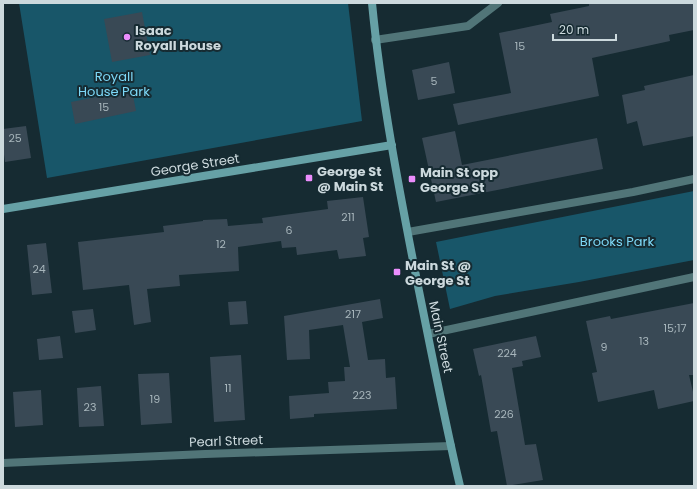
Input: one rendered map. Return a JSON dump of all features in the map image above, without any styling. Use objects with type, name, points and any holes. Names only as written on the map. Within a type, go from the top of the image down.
[{"type":"main road","name":"Main Street","points":[[372,3],[375,40],[392,145],[428,334],[460,486]]},
{"type":"main road","name":"George Street","points":[[3,209],[392,145]]},
{"type":"street","points":[[375,40],[468,26],[498,3]]},
{"type":"street","points":[[408,232],[694,179]]},
{"type":"street","points":[[428,334],[694,277]]},
{"type":"street","name":"Pearl Street","points":[[3,463],[198,454],[451,446]]},
{"type":"green space","name":"Royall House Park","points":[[19,3],[348,3],[362,121],[47,178]]},
{"type":"green space","name":"Brooks Park","points":[[694,191],[694,260],[495,296],[450,309],[436,242]]},
{"type":"building","points":[[589,3],[694,3],[694,30],[669,35],[670,41],[592,58],[599,96],[458,125],[453,104],[511,93],[499,33],[552,22],[550,14],[589,6]]},
{"type":"building","name":"Isaac Royall House","points":[[142,12],[150,55],[112,62],[104,19]]},
{"type":"building","points":[[449,62],[455,93],[418,100],[412,70]]},
{"type":"building","points":[[694,75],[694,136],[643,146],[637,121],[627,124],[622,95],[645,90],[644,86]]},
{"type":"building","points":[[132,90],[136,111],[75,124],[71,102]]},
{"type":"building","points":[[26,126],[31,158],[5,162],[3,129]]},
{"type":"building","points":[[455,131],[462,165],[597,138],[603,169],[436,202],[422,138]]},
{"type":"building","points":[[363,197],[369,237],[363,238],[366,256],[339,259],[337,250],[297,255],[296,247],[282,248],[281,241],[238,247],[239,271],[179,275],[180,286],[147,289],[151,322],[134,325],[129,285],[83,290],[78,242],[164,232],[163,226],[203,220],[227,219],[228,226],[263,223],[262,218],[328,209],[327,201]]},
{"type":"building","points":[[46,243],[52,293],[32,295],[27,245]]},
{"type":"building","points":[[380,299],[383,318],[362,322],[368,360],[385,359],[386,378],[395,377],[397,409],[314,414],[314,417],[290,419],[289,396],[329,393],[328,382],[345,381],[344,367],[350,367],[343,325],[309,330],[310,359],[287,360],[284,316]]},
{"type":"building","points":[[246,301],[248,324],[230,325],[228,302]]},
{"type":"building","points":[[694,303],[694,375],[689,375],[694,401],[658,409],[654,390],[598,402],[592,373],[597,372],[586,321],[610,316],[611,319]]},
{"type":"building","points":[[93,309],[96,330],[75,333],[72,311]]},
{"type":"building","points":[[60,336],[63,358],[39,360],[37,339]]},
{"type":"building","points":[[536,336],[541,357],[522,361],[523,366],[512,368],[525,445],[536,444],[543,480],[507,486],[497,431],[491,432],[481,375],[479,376],[473,349]]},
{"type":"building","points":[[241,355],[245,420],[214,422],[210,357]]},
{"type":"building","points":[[169,373],[172,423],[141,425],[138,374]]},
{"type":"building","points":[[101,386],[104,426],[79,427],[77,388]]},
{"type":"building","points":[[41,390],[43,425],[15,427],[13,392]]},
{"type":"place","name":"Isaac Royall House","points":[[127,37]]},
{"type":"place","name":"George St @ Main St","points":[[309,178]]},
{"type":"place","name":"Main St opp George St","points":[[412,179]]},
{"type":"place","name":"Main St @ George St","points":[[397,272]]}]
